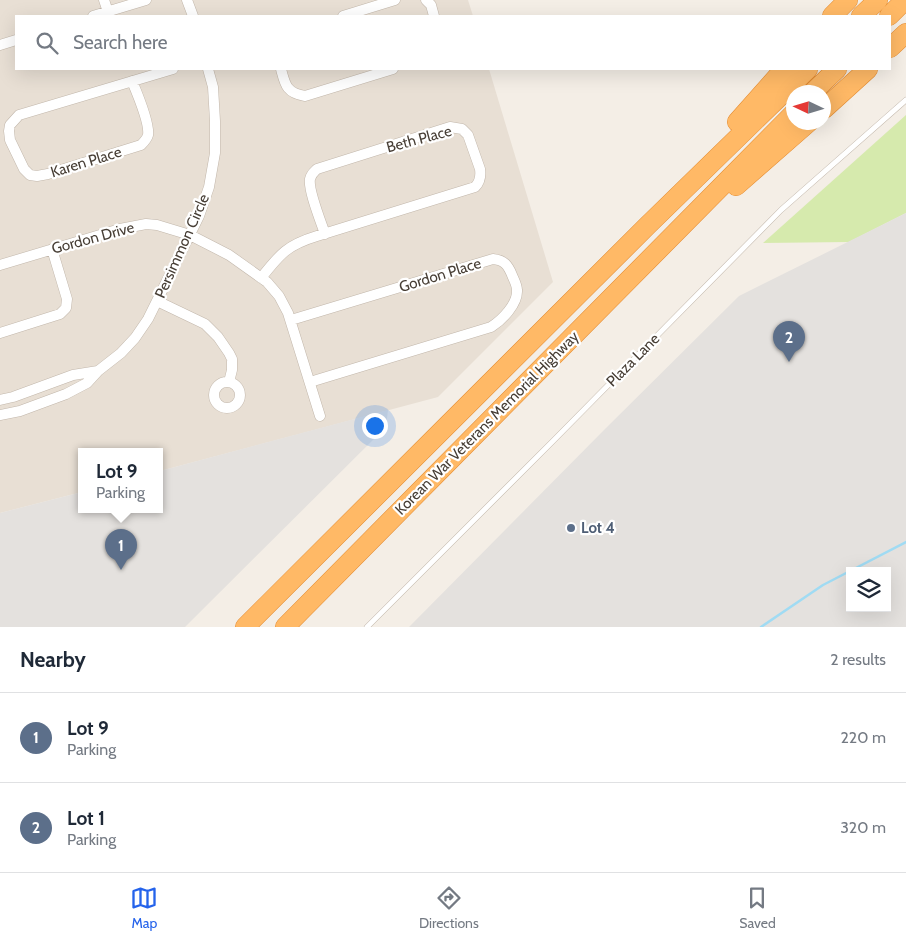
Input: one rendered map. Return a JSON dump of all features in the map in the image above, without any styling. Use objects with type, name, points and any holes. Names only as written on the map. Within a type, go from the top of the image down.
[{"type":"highway","points":[[833,15],[848,0]]},
{"type":"highway","points":[[862,15],[878,0]]},
{"type":"highway","points":[[890,15],[905,0]]},
{"type":"highway","points":[[891,47],[906,33]]},
{"type":"highway","name":"Korean War Veterans Memorial Highway","points":[[648,225],[783,70]]},
{"type":"highway","name":"Korean War Veterans Memorial Highway","points":[[245,627],[648,225],[807,70]]},
{"type":"highway","points":[[820,85],[836,70]]},
{"type":"highway","points":[[831,103],[867,70]]},
{"type":"highway","name":"Korean War Veterans Memorial Highway","points":[[285,627],[786,120]]},
{"type":"highway","name":"Korean War Veterans Memorial Highway","points":[[688,219],[713,207],[800,130]]},
{"type":"street","points":[[104,0],[108,12]]},
{"type":"street","points":[[97,15],[146,0]]},
{"type":"street","points":[[187,0],[193,15]]},
{"type":"street","points":[[346,15],[395,0]]},
{"type":"street","points":[[426,0],[431,5],[434,15]]},
{"type":"street","points":[[0,45],[15,40]]},
{"type":"street","name":"Karen Place","points":[[132,81],[148,126],[148,134],[141,145],[48,174],[30,175],[24,169],[10,140],[10,125],[18,115],[132,81],[170,70]]},
{"type":"street","name":"Persimmon Circle","points":[[0,415],[20,411],[66,394],[87,383],[98,371],[121,353],[135,338],[148,319],[199,216],[209,187],[215,153],[216,120],[213,87],[208,70]]},
{"type":"street","points":[[281,70],[286,86],[298,95],[304,96],[390,70]]},
{"type":"street","name":"Beth Place","points":[[261,278],[278,257],[288,248],[302,241],[325,234],[475,187],[479,183],[481,176],[468,135],[462,129],[450,127],[317,169],[310,178],[310,186],[325,234]]},
{"type":"street","name":"Gordon Drive","points":[[0,265],[120,229],[146,224],[157,225],[190,235],[229,256],[267,282],[278,296],[288,313],[320,416]]},
{"type":"street","points":[[0,332],[60,314],[66,308],[68,299],[52,249]]},
{"type":"street","name":"Gordon Place","points":[[290,320],[493,259],[503,262],[509,267],[518,288],[516,300],[500,321],[491,327],[310,382]]},
{"type":"street","points":[[157,301],[205,324],[218,337],[232,359],[229,382]]},
{"type":"street","name":"Persimmon Circle","points":[[0,400],[73,375],[98,371]]},
{"type":"street","points":[[24,393],[31,399],[32,406]]},
{"type":"lane","name":"Plaza Lane","points":[[367,627],[781,210],[906,100]]},
{"type":"shaded area","points":[[0,0],[468,0],[473,15],[15,15],[15,70],[489,70],[553,282],[438,397],[163,470],[163,448],[78,448],[78,493],[0,513]]},
{"type":"shaded area","points":[[906,213],[906,627],[409,627],[739,296]]},
{"type":"shaded area","points":[[388,410],[386,427],[185,627],[0,627],[0,513],[78,493],[78,513],[163,513],[163,470]]},
{"type":"green space","points":[[906,115],[906,213],[849,242],[763,243]]},
{"type":"waterway","points":[[761,627],[823,585],[906,542]]},
{"type":"place","name":"Lot 1","points":[[789,362]]},
{"type":"place","name":"Lot 4","points":[[571,528]]},
{"type":"place","name":"Lot 9","points":[[121,570]]}]
